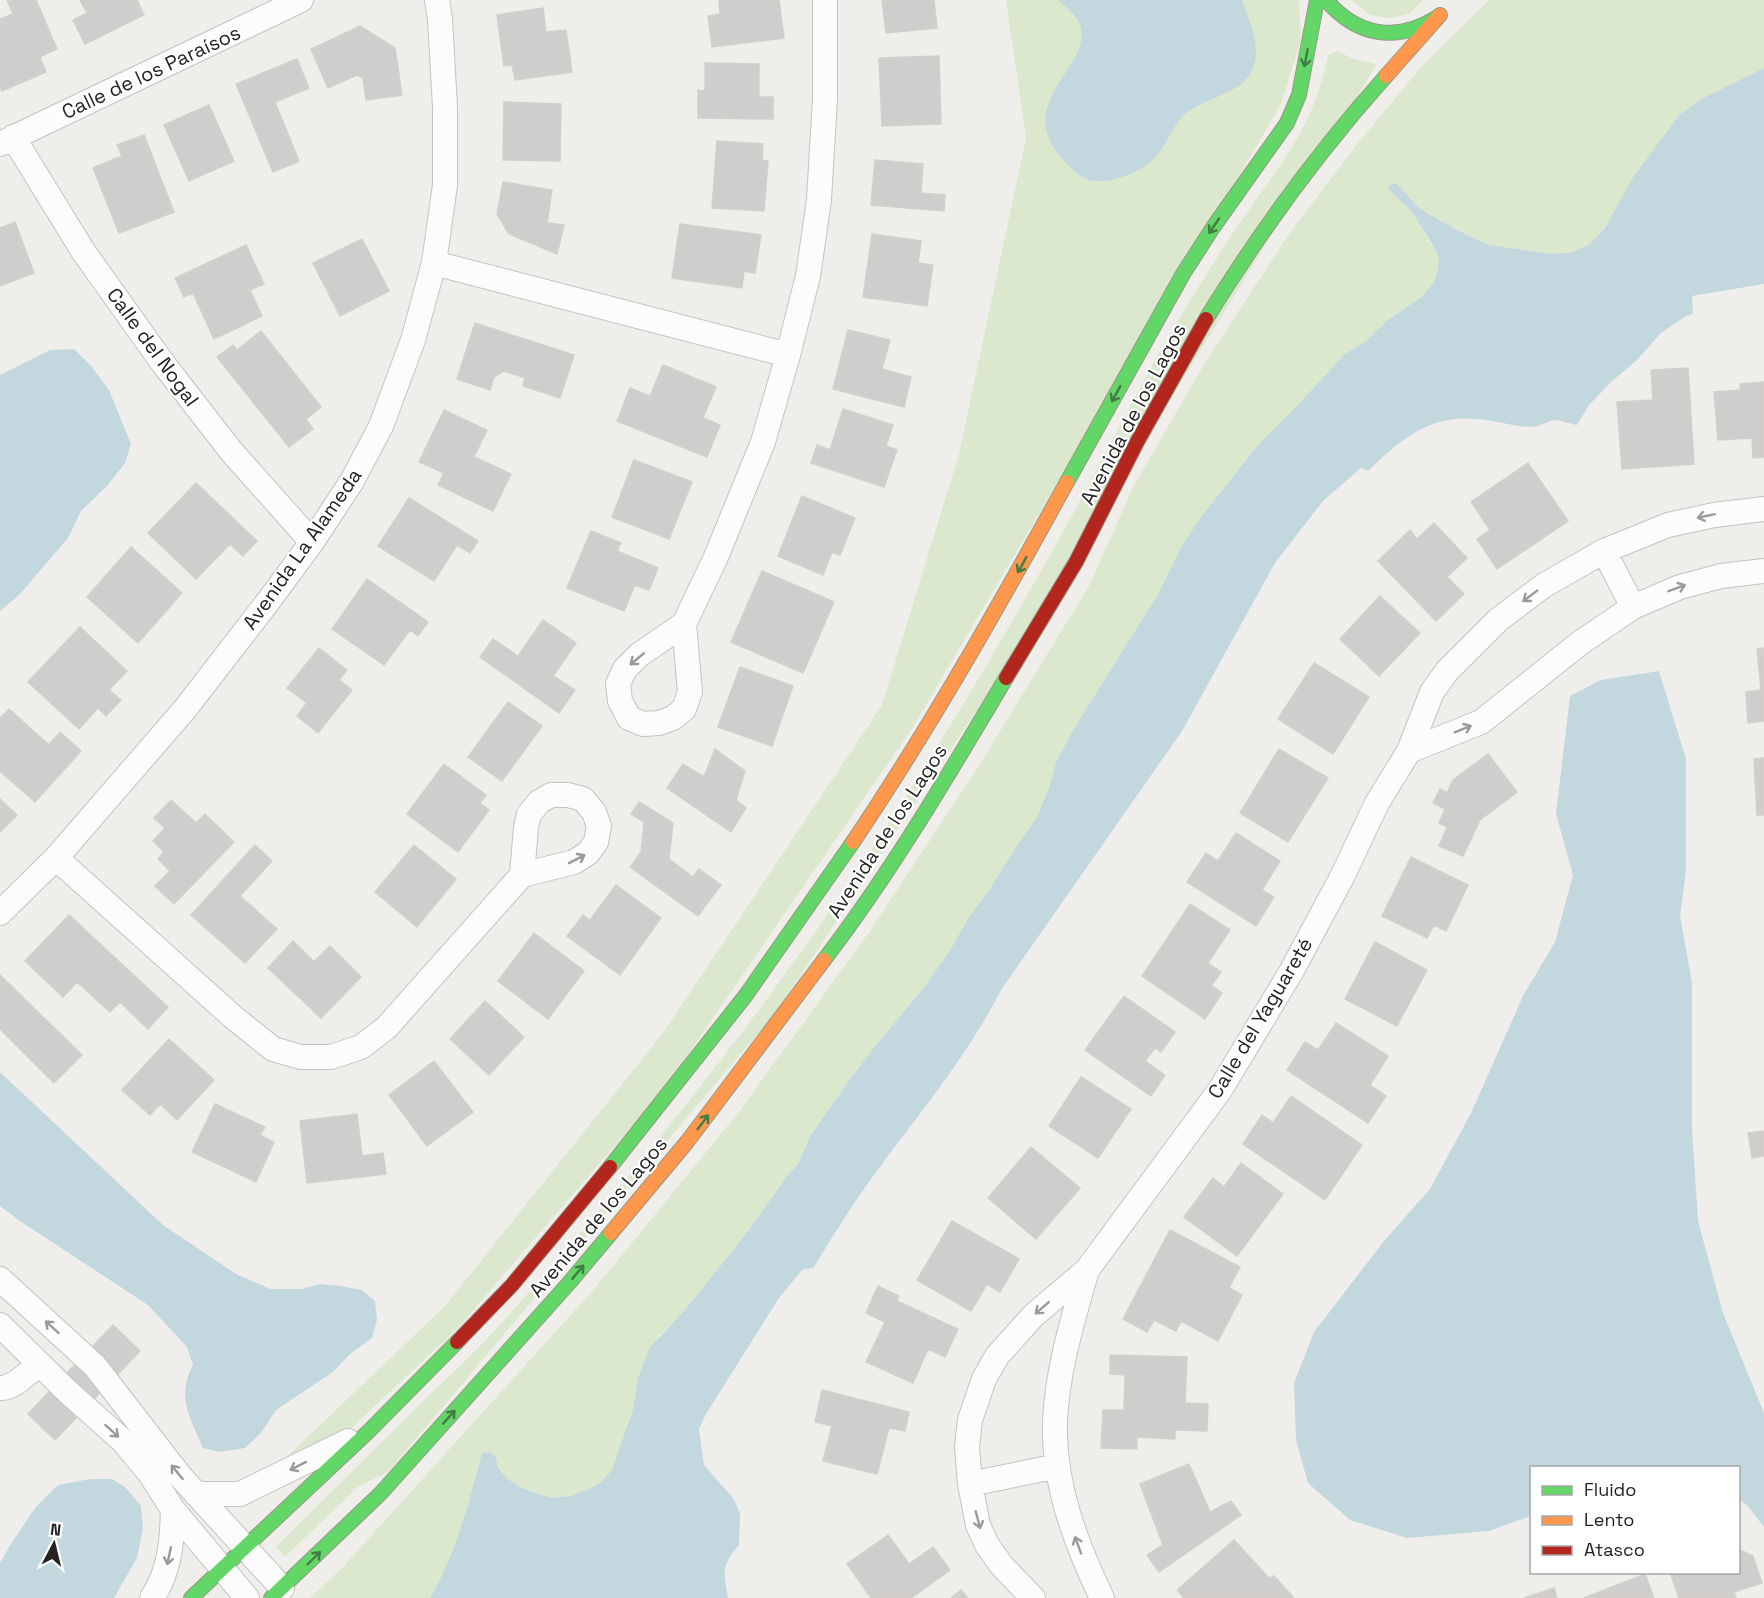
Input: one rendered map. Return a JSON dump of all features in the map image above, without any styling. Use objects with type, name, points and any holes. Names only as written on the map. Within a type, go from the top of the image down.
[{"type":"street","name":"Calle de los Paraísos","points":[[7,140],[301,0]]},
{"type":"street","name":"Avenida La Alameda","points":[[0,913],[56,858],[185,709],[312,542],[352,481],[381,426],[413,340],[434,263],[445,186],[445,107],[440,19],[436,0]]},
{"type":"street","points":[[684,624],[716,556],[763,442],[808,276],[819,200],[825,99],[825,0]]},
{"type":"street","name":"Avenida de los Lagos","points":[[191,1598],[369,1431],[512,1285],[658,1108],[746,995],[825,884],[882,799],[1007,591],[1183,274],[1287,123],[1299,95],[1317,0]]},
{"type":"street","name":"Avenida de los Lagos","points":[[276,1593],[381,1493],[576,1274],[687,1142],[856,918],[933,800],[1076,562],[1137,442],[1205,321],[1239,266],[1279,207],[1358,107],[1444,12],[1419,28],[1399,33],[1378,32],[1353,23],[1332,9],[1326,0]]},
{"type":"street","name":"Calle del Nogal","points":[[7,140],[162,362],[231,452],[312,542]]},
{"type":"street","points":[[434,263],[788,355]]},
{"type":"street","name":"Calle del Yaguareté","points":[[1034,1598],[1002,1566],[987,1545],[978,1525],[970,1484],[967,1446],[970,1420],[984,1379],[997,1356],[1034,1315],[1087,1270],[1220,1090],[1292,972],[1342,877],[1377,803],[1409,751],[1432,692],[1448,670],[1507,613],[1543,586],[1604,551],[1668,525],[1714,515],[1764,509]]},
{"type":"street","points":[[1604,551],[1633,607]]},
{"type":"street","points":[[1409,751],[1481,722],[1580,643],[1633,607],[1680,587],[1720,576],[1764,572]]},
{"type":"street","points":[[56,858],[233,1017],[273,1049],[301,1057],[331,1057],[361,1047],[386,1028],[522,875]]},
{"type":"street","name":"Calle del Yaguareté","points":[[1087,1270],[1068,1339],[1057,1398],[1055,1424],[1058,1467],[1073,1531],[1102,1598]]},
{"type":"street","points":[[0,1279],[95,1366],[196,1494],[244,1548],[276,1593]]},
{"type":"street","points":[[0,1325],[123,1441],[151,1475],[173,1510],[247,1598]]},
{"type":"street","points":[[0,1388],[6,1388],[16,1382],[39,1364]]},
{"type":"street","points":[[196,1494],[240,1494],[369,1431]]},
{"type":"street","points":[[970,1484],[1058,1467]]},
{"type":"street","points":[[152,1598],[163,1581],[170,1556],[173,1510]]},
{"type":"green space","points":[[1006,0],[1299,0],[1301,41],[1280,106],[913,727],[667,1085],[458,1328],[345,1434],[275,1468],[445,1306],[663,1033],[882,705],[959,454],[1026,138]]},
{"type":"green space","points":[[1351,0],[1423,0],[1409,14],[1390,18],[1370,15]]},
{"type":"green space","points":[[1489,0],[1764,0],[1764,68],[1703,98],[1679,115],[1633,177],[1605,228],[1590,244],[1573,253],[1551,254],[1489,245],[1420,209],[1396,184],[1393,194],[1411,211],[1439,257],[1434,282],[1423,296],[1389,319],[1365,342],[1345,354],[1258,445],[1201,517],[1181,547],[1158,594],[1073,730],[1056,762],[1050,788],[1037,817],[969,917],[949,952],[925,986],[851,1078],[810,1136],[798,1164],[746,1234],[684,1311],[658,1337],[638,1378],[633,1409],[612,1470],[601,1482],[589,1489],[570,1496],[551,1498],[521,1488],[498,1468],[496,1457],[490,1452],[482,1453],[455,1546],[430,1598],[310,1598],[342,1568],[595,1288],[738,1113],[872,928],[978,767],[1089,586],[1133,487],[1206,361],[1293,228],[1359,142],[1422,66]]},
{"type":"green space","points":[[1337,51],[1354,59],[1377,64],[1000,676],[776,1012],[388,1472],[359,1486],[285,1557],[276,1547],[490,1336],[590,1222],[721,1060],[843,892],[932,755],[1016,615],[1156,358],[1188,304],[1232,234],[1296,141],[1315,102],[1328,55]]},
{"type":"shaded area","points":[[1058,0],[1242,0],[1256,46],[1254,65],[1245,81],[1238,87],[1185,114],[1157,156],[1150,162],[1131,174],[1109,181],[1087,179],[1079,175],[1055,150],[1046,127],[1048,107],[1056,88],[1077,53],[1082,36],[1077,19]]},
{"type":"shaded area","points":[[1764,68],[1764,284],[1692,296],[1693,314],[1686,316],[1661,333],[1637,360],[1589,405],[1577,425],[1555,420],[1535,427],[1525,427],[1484,420],[1460,419],[1444,421],[1416,431],[1368,471],[1361,468],[1323,501],[1275,563],[1182,731],[1001,990],[956,1064],[863,1190],[813,1268],[802,1270],[779,1298],[706,1414],[699,1429],[704,1465],[733,1498],[740,1513],[739,1545],[726,1564],[725,1570],[728,1598],[430,1598],[455,1545],[482,1453],[490,1452],[496,1457],[498,1468],[521,1488],[551,1498],[570,1496],[589,1489],[601,1482],[612,1470],[633,1409],[638,1378],[650,1347],[684,1311],[746,1234],[798,1164],[810,1136],[851,1078],[925,986],[949,952],[969,917],[1037,817],[1049,788],[1056,762],[1073,730],[1158,594],[1181,547],[1201,517],[1258,445],[1345,354],[1365,342],[1389,319],[1423,296],[1434,282],[1439,257],[1411,211],[1388,189],[1390,185],[1396,183],[1420,209],[1489,245],[1551,254],[1573,252],[1590,244],[1605,228],[1633,177],[1679,115],[1703,98]]},
{"type":"shaded area","points":[[74,349],[91,366],[109,390],[131,444],[125,463],[108,485],[81,511],[68,538],[20,594],[0,611],[0,375],[50,350]]},
{"type":"shaded area","points":[[1659,671],[1686,759],[1686,871],[1680,916],[1692,983],[1692,1129],[1698,1221],[1723,1313],[1764,1413],[1764,1527],[1747,1505],[1740,1501],[1740,1466],[1530,1466],[1530,1516],[1489,1531],[1407,1538],[1350,1520],[1308,1483],[1296,1440],[1294,1383],[1314,1332],[1384,1241],[1430,1189],[1471,1113],[1523,996],[1555,942],[1573,875],[1556,814],[1570,696],[1601,680]]},
{"type":"shaded area","points":[[0,1072],[163,1225],[236,1274],[271,1289],[301,1289],[320,1284],[362,1290],[375,1301],[377,1320],[372,1338],[350,1354],[333,1372],[276,1410],[261,1433],[245,1448],[219,1452],[203,1448],[190,1417],[185,1397],[188,1376],[193,1365],[187,1347],[148,1305],[0,1206]]},
{"type":"shaded area","points":[[90,1479],[112,1479],[125,1487],[141,1506],[143,1528],[137,1558],[114,1598],[0,1598],[0,1563],[35,1508],[58,1485]]},
{"type":"building","points":[[7,0],[36,0],[57,49],[40,57],[46,72],[2,91],[0,87],[0,19],[13,14]]},
{"type":"building","points":[[80,0],[137,0],[144,15],[85,44],[73,20],[87,13]]},
{"type":"building","points":[[719,0],[779,0],[784,38],[712,47],[708,16],[720,14]]},
{"type":"building","points":[[882,0],[934,0],[937,28],[886,33]]},
{"type":"building","points":[[543,8],[546,32],[566,30],[572,72],[515,80],[512,65],[504,66],[497,15]]},
{"type":"building","points":[[360,26],[395,48],[402,95],[366,100],[363,78],[357,75],[328,88],[311,49]]},
{"type":"building","points":[[939,56],[941,124],[882,126],[879,58]]},
{"type":"building","points":[[297,59],[309,88],[275,102],[299,161],[273,172],[236,84]]},
{"type":"building","points":[[705,63],[759,64],[759,97],[773,97],[773,119],[698,118],[698,90],[705,91]]},
{"type":"building","points":[[504,102],[561,104],[560,161],[503,160]]},
{"type":"building","points":[[209,105],[234,161],[189,181],[164,125]]},
{"type":"building","points":[[144,135],[174,212],[119,233],[93,168],[122,156],[117,145]]},
{"type":"building","points":[[717,141],[763,144],[762,160],[768,161],[764,211],[712,208]]},
{"type":"building","points":[[875,160],[923,164],[921,193],[945,195],[944,211],[871,205]]},
{"type":"building","points":[[503,182],[552,190],[547,223],[564,225],[557,254],[509,234],[497,214]]},
{"type":"building","points":[[15,222],[34,273],[0,286],[0,228]]},
{"type":"building","points":[[680,224],[761,235],[755,273],[744,271],[742,288],[672,278]]},
{"type":"building","points":[[872,234],[921,241],[918,263],[933,265],[927,306],[863,297]]},
{"type":"building","points":[[362,239],[389,291],[340,316],[313,263]]},
{"type":"building","points":[[246,245],[264,284],[250,290],[262,316],[214,339],[193,293],[184,297],[175,278]]},
{"type":"building","points":[[475,323],[574,355],[560,398],[523,386],[525,378],[504,371],[494,377],[490,390],[457,379]]},
{"type":"building","points":[[848,330],[890,340],[882,369],[911,377],[904,407],[833,389]]},
{"type":"building","points":[[261,331],[321,407],[306,419],[313,429],[289,447],[217,357],[233,345],[237,350]]},
{"type":"building","points":[[663,365],[716,387],[703,418],[720,425],[707,457],[617,421],[630,388],[650,396]]},
{"type":"building","points":[[1688,368],[1694,464],[1622,469],[1617,402],[1653,400],[1651,370]]},
{"type":"building","points":[[1764,382],[1764,457],[1753,458],[1752,438],[1718,440],[1714,392],[1740,390],[1740,384]]},
{"type":"building","points":[[843,409],[893,425],[886,446],[897,450],[884,487],[811,463],[817,445],[830,450]]},
{"type":"building","points":[[444,410],[487,430],[474,457],[511,474],[493,511],[438,485],[444,473],[419,462]]},
{"type":"building","points":[[634,460],[692,482],[669,539],[612,517]]},
{"type":"building","points":[[1528,463],[1568,521],[1497,569],[1477,539],[1490,530],[1471,502]]},
{"type":"building","points":[[196,483],[257,541],[243,556],[230,544],[196,579],[148,533]]},
{"type":"building","points":[[802,496],[855,518],[840,555],[832,552],[823,575],[778,556]]},
{"type":"building","points":[[409,498],[478,541],[470,553],[457,545],[434,581],[378,546]]},
{"type":"building","points":[[1434,523],[1467,558],[1447,577],[1464,594],[1436,621],[1378,561],[1410,530],[1417,539]]},
{"type":"building","points":[[591,531],[621,543],[617,551],[658,568],[649,590],[635,585],[624,611],[567,588]]},
{"type":"building","points":[[131,547],[182,593],[138,643],[87,597]]},
{"type":"building","points":[[762,571],[834,602],[803,673],[731,642]]},
{"type":"building","points":[[367,579],[428,622],[418,636],[410,630],[384,665],[332,629]]},
{"type":"building","points":[[1380,596],[1420,633],[1379,676],[1340,639]]},
{"type":"building","points":[[543,620],[576,643],[553,676],[575,690],[559,713],[480,657],[493,639],[518,656]]},
{"type":"building","points":[[80,627],[127,671],[109,690],[121,700],[106,716],[98,708],[79,729],[28,682]]},
{"type":"building","points":[[319,648],[347,670],[339,680],[352,690],[318,733],[297,716],[307,703],[287,688]]},
{"type":"building","points":[[1764,648],[1764,721],[1748,723],[1746,692],[1761,690],[1757,649]]},
{"type":"building","points":[[1314,663],[1369,697],[1333,754],[1278,719]]},
{"type":"building","points":[[740,667],[793,686],[772,746],[718,727]]},
{"type":"building","points":[[508,702],[542,726],[502,781],[468,757]]},
{"type":"building","points":[[9,709],[49,745],[60,732],[81,751],[35,802],[0,771],[0,718]]},
{"type":"building","points":[[715,749],[745,771],[736,800],[746,808],[731,832],[667,788],[683,764],[704,777]]},
{"type":"building","points":[[1279,749],[1328,778],[1288,842],[1240,813]]},
{"type":"building","points":[[1488,754],[1517,792],[1480,820],[1463,856],[1439,846],[1447,827],[1439,823],[1445,809],[1433,803],[1440,789],[1447,793],[1453,780]]},
{"type":"building","points":[[1764,758],[1764,815],[1757,815],[1754,759]]},
{"type":"building","points":[[444,764],[486,795],[480,803],[489,810],[458,852],[407,814]]},
{"type":"building","points":[[0,799],[17,815],[0,832]]},
{"type":"building","points":[[171,800],[196,823],[205,814],[234,842],[174,904],[155,886],[170,871],[158,859],[164,852],[153,841],[165,828],[154,818]]},
{"type":"building","points":[[639,802],[673,823],[669,859],[693,877],[699,869],[721,885],[698,916],[630,867],[641,852],[644,822],[631,814]]},
{"type":"building","points":[[1236,833],[1280,861],[1262,890],[1274,897],[1256,926],[1187,882],[1206,853],[1218,861]]},
{"type":"building","points":[[255,845],[272,861],[240,896],[277,929],[245,963],[191,915]]},
{"type":"building","points":[[414,845],[456,879],[417,927],[375,892]]},
{"type":"building","points":[[1411,857],[1468,885],[1446,931],[1434,925],[1427,938],[1382,916]]},
{"type":"building","points":[[616,885],[661,918],[620,975],[567,936],[583,915],[590,920]]},
{"type":"building","points":[[1190,904],[1230,930],[1208,963],[1221,972],[1211,986],[1222,993],[1205,1019],[1142,976]]},
{"type":"building","points":[[69,915],[168,1007],[148,1029],[120,1002],[110,1012],[77,982],[63,997],[25,961]]},
{"type":"building","points":[[534,933],[584,971],[548,1019],[498,981]]},
{"type":"building","points":[[293,941],[314,962],[330,946],[361,977],[321,1018],[268,968]]},
{"type":"building","points":[[1375,942],[1427,970],[1397,1026],[1345,999]]},
{"type":"building","points":[[0,975],[82,1055],[54,1083],[0,1029]]},
{"type":"building","points":[[1124,996],[1175,1032],[1161,1052],[1155,1048],[1145,1061],[1165,1075],[1151,1096],[1085,1050]]},
{"type":"building","points":[[485,1001],[524,1037],[489,1075],[450,1039]]},
{"type":"building","points":[[1336,1023],[1388,1056],[1370,1085],[1386,1096],[1368,1123],[1287,1070],[1305,1042],[1318,1050]]},
{"type":"building","points":[[169,1039],[214,1080],[177,1120],[160,1104],[150,1115],[122,1090]]},
{"type":"building","points":[[434,1061],[473,1112],[427,1146],[389,1095]]},
{"type":"building","points":[[1081,1077],[1131,1109],[1098,1158],[1049,1126]]},
{"type":"building","points":[[1291,1096],[1362,1145],[1325,1200],[1243,1144],[1262,1115],[1273,1123]]},
{"type":"building","points":[[215,1104],[265,1127],[260,1135],[274,1142],[256,1182],[192,1152]]},
{"type":"building","points":[[357,1114],[362,1156],[383,1153],[386,1174],[307,1183],[300,1121]]},
{"type":"building","points":[[1764,1131],[1764,1156],[1752,1158],[1748,1133]]},
{"type":"building","points":[[1031,1147],[1080,1188],[1036,1239],[988,1198]]},
{"type":"building","points":[[1241,1163],[1283,1194],[1237,1256],[1184,1217],[1213,1178],[1224,1187]]},
{"type":"building","points":[[952,1221],[1019,1259],[1000,1292],[987,1284],[971,1311],[917,1280]]},
{"type":"building","points":[[1170,1230],[1240,1267],[1229,1288],[1242,1295],[1218,1341],[1181,1321],[1176,1331],[1154,1320],[1147,1332],[1123,1319]]},
{"type":"building","points":[[878,1286],[899,1296],[897,1301],[958,1329],[945,1357],[928,1349],[913,1383],[866,1362],[885,1322],[866,1313]]},
{"type":"building","points":[[113,1325],[140,1351],[55,1440],[28,1414]]},
{"type":"building","points":[[1110,1355],[1187,1357],[1185,1403],[1208,1404],[1207,1431],[1175,1430],[1175,1439],[1137,1437],[1137,1449],[1101,1448],[1103,1410],[1124,1410],[1125,1375],[1110,1374]]},
{"type":"building","points":[[822,1390],[909,1412],[905,1431],[889,1428],[877,1474],[823,1461],[832,1426],[815,1422]]},
{"type":"building","points":[[1189,1464],[1210,1512],[1231,1501],[1241,1515],[1159,1572],[1147,1555],[1163,1545],[1140,1484]]},
{"type":"building","points":[[888,1535],[909,1564],[933,1547],[950,1570],[911,1598],[871,1598],[847,1564]]},
{"type":"building","points":[[1234,1540],[1269,1578],[1274,1576],[1294,1598],[1184,1598],[1177,1590]]},
{"type":"building","points":[[1740,1550],[1753,1556],[1762,1583],[1734,1592],[1736,1598],[1679,1598],[1671,1574],[1740,1574]]},
{"type":"building","points":[[1645,1574],[1654,1598],[1584,1598]]},
{"type":"building","points":[[1554,1588],[1557,1598],[1524,1598]]},
{"type":"building","points":[[961,1590],[968,1598],[951,1598]]},
{"type":"traffic: fast","points":[[1067,482],[1183,274],[1287,123],[1299,95],[1317,0]]},
{"type":"traffic: fast","points":[[1326,0],[1351,22],[1378,32],[1406,31],[1436,18]]},
{"type":"traffic: fast","points":[[1206,319],[1290,194],[1386,76]]},
{"type":"traffic: fast","points":[[824,960],[896,857],[1006,678]]},
{"type":"traffic: fast","points":[[610,1167],[746,995],[853,842]]},
{"type":"traffic: fast","points":[[271,1598],[381,1493],[611,1233]]},
{"type":"traffic: fast","points":[[191,1598],[369,1431],[457,1342]]},
{"type":"traffic: slow","points":[[1386,76],[1440,15]]},
{"type":"traffic: slow","points":[[853,842],[910,754],[964,664],[1067,482]]},
{"type":"traffic: slow","points":[[611,1233],[687,1142],[824,960]]},
{"type":"traffic: jam","points":[[1006,678],[1076,562],[1137,442],[1206,319]]},
{"type":"traffic: jam","points":[[457,1342],[512,1285],[610,1167]]}]
